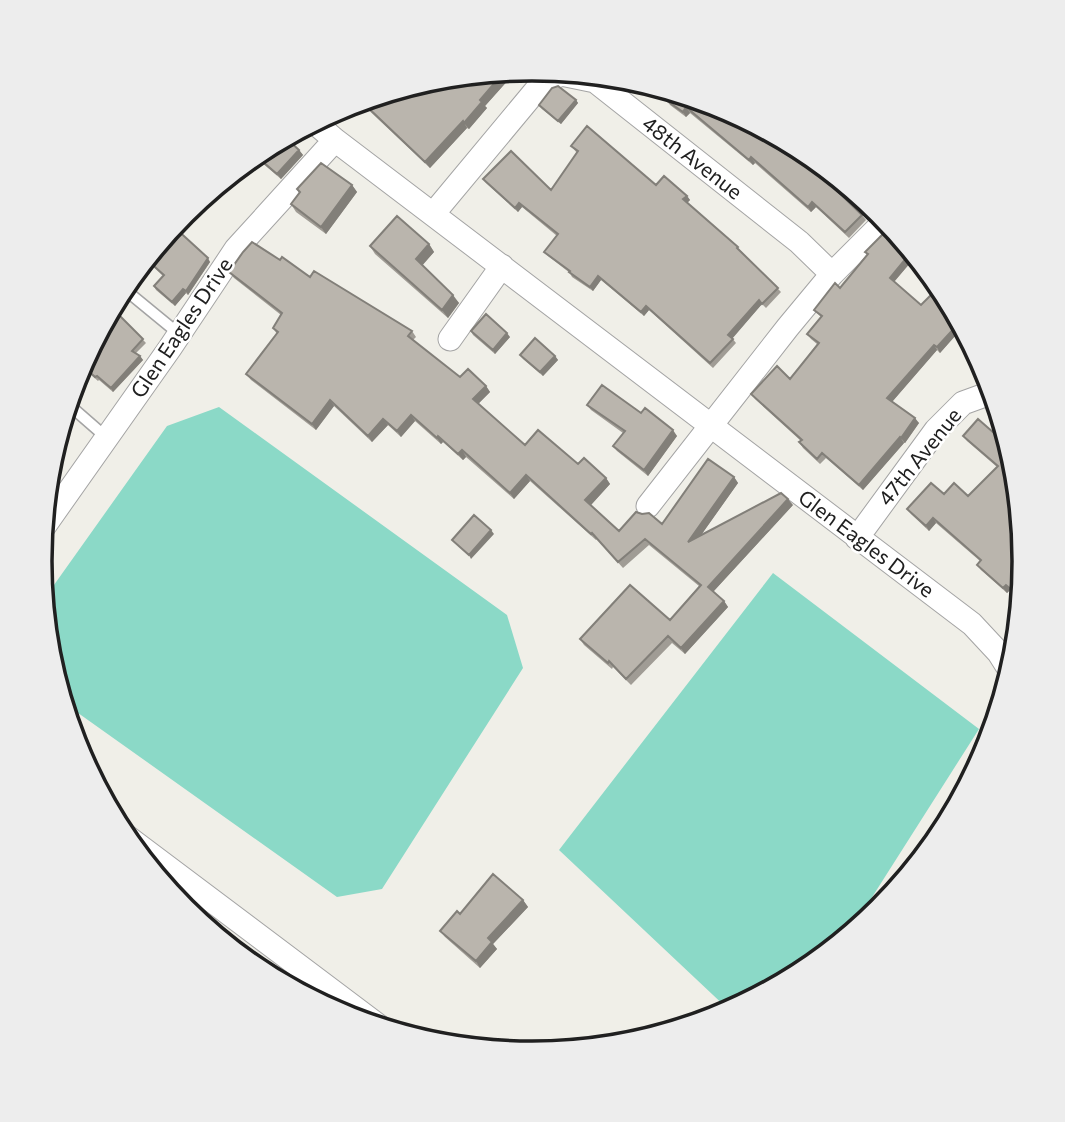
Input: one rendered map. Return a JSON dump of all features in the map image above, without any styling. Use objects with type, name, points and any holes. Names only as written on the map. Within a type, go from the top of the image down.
[{"type":"street","name":"48th Avenue","points":[[433,214],[545,81]]},
{"type":"street","name":"48th Avenue","points":[[601,86],[799,242],[832,274]]},
{"type":"street","name":"Glen Eagles Drive","points":[[323,130],[972,624],[1002,658]]},
{"type":"street","name":"Glen Eagles Drive","points":[[56,510],[236,248],[335,140]]},
{"type":"street","points":[[648,506],[788,327],[832,274],[878,229]]},
{"type":"street","points":[[450,339],[502,266]]},
{"type":"street","name":"47th Avenue","points":[[857,538],[936,430],[963,403],[983,396]]},
{"type":"street","points":[[158,860],[350,1004]]},
{"type":"lane","points":[[132,295],[179,334]]},
{"type":"lane","points":[[77,412],[107,438]]},
{"type":"green space","points":[[219,407],[507,615],[523,668],[382,889],[337,897],[77,712],[62,655],[54,586],[167,426]]},
{"type":"green space","points":[[773,573],[979,729],[868,904],[825,942],[799,960],[772,977],[720,1002],[559,850]]},
{"type":"building","points":[[495,83],[464,123],[463,121],[425,162],[370,109],[439,90]]},
{"type":"building","points":[[558,86],[576,100],[558,121],[539,105],[552,88]]},
{"type":"building","points":[[666,100],[687,106],[716,118],[772,145],[825,180],[862,215],[845,232],[812,202],[808,207],[751,157],[749,160],[686,107],[683,112]]},
{"type":"building","points":[[587,126],[656,185],[664,176],[687,196],[683,199],[738,247],[778,288],[762,304],[759,300],[728,335],[733,339],[710,363],[646,306],[641,312],[598,276],[590,287],[544,252],[558,234],[519,203],[515,208],[483,179],[511,151],[551,190],[578,151],[571,146]]},
{"type":"building","points":[[293,145],[299,150],[277,174],[264,163]]},
{"type":"building","points":[[321,163],[352,185],[321,227],[291,204],[300,192],[297,189]]},
{"type":"building","points":[[397,216],[429,244],[416,259],[453,295],[442,310],[370,246]]},
{"type":"building","points":[[182,234],[208,258],[186,291],[183,289],[172,302],[154,286],[164,275],[154,266]]},
{"type":"building","points":[[883,234],[905,259],[890,278],[921,305],[931,295],[933,296],[953,330],[937,347],[934,345],[887,398],[915,418],[859,485],[822,453],[817,459],[799,442],[802,440],[751,394],[777,366],[790,379],[819,343],[807,334],[822,316],[814,310],[835,283],[840,288],[868,254],[865,252]]},
{"type":"building","points":[[252,242],[280,260],[282,257],[310,277],[314,271],[412,331],[408,336],[460,377],[468,369],[486,386],[473,399],[525,445],[538,430],[578,464],[584,458],[606,478],[585,500],[619,531],[636,512],[649,513],[662,524],[708,459],[734,477],[688,542],[781,493],[788,499],[708,587],[724,601],[681,648],[668,636],[626,679],[609,661],[608,663],[580,639],[630,585],[670,620],[701,585],[645,539],[618,562],[592,533],[526,475],[510,493],[462,450],[458,454],[411,415],[397,431],[383,419],[368,436],[330,400],[312,424],[246,374],[278,332],[273,328],[282,313],[229,272]]},
{"type":"building","points":[[486,314],[507,333],[493,350],[471,331]]},
{"type":"building","points":[[120,316],[143,339],[132,351],[140,356],[111,388],[91,373]]},
{"type":"building","points":[[535,338],[555,356],[540,372],[520,355]]},
{"type":"building","points":[[602,385],[641,413],[645,408],[673,430],[644,470],[613,446],[625,431],[587,405]]},
{"type":"building","points":[[978,419],[995,434],[1008,498],[1011,589],[1006,585],[1003,588],[977,565],[981,560],[933,518],[926,526],[907,509],[931,483],[944,494],[954,483],[968,496],[998,466],[963,436]]},
{"type":"building","points":[[474,515],[491,530],[469,555],[452,540]]},
{"type":"building","points":[[493,874],[523,900],[488,938],[492,942],[476,961],[440,931],[457,911],[460,914]]}]
